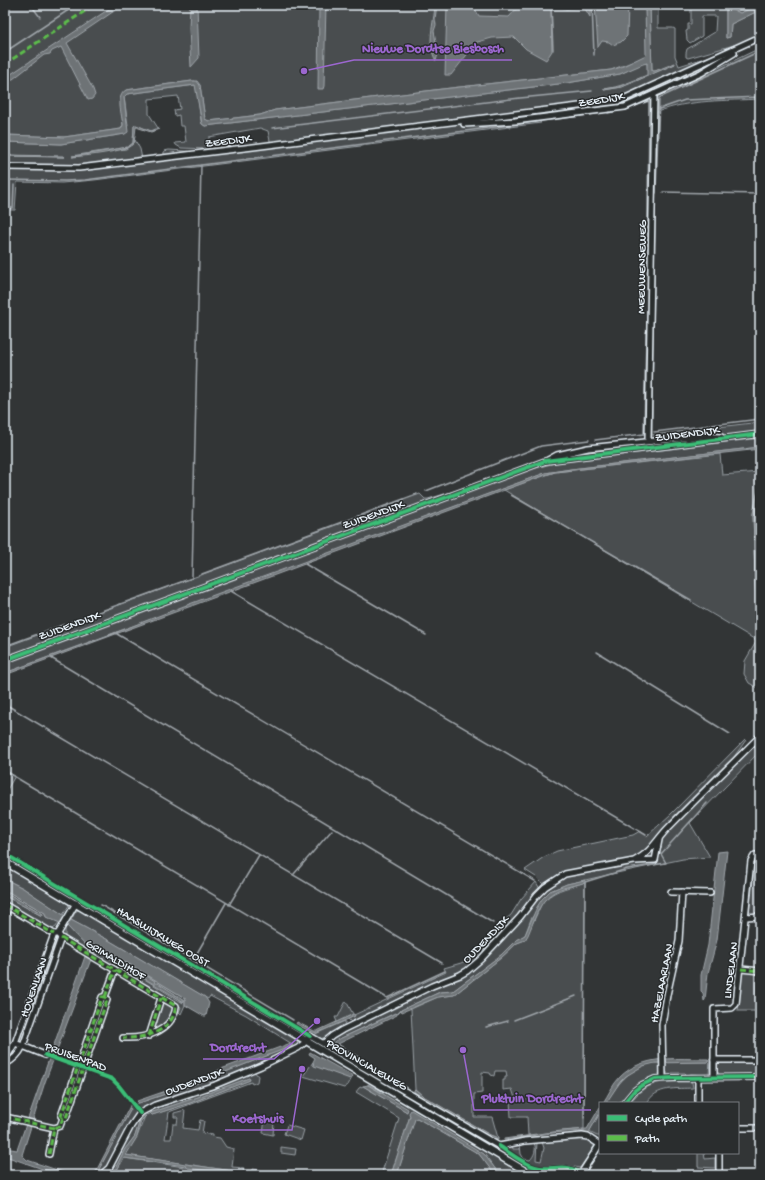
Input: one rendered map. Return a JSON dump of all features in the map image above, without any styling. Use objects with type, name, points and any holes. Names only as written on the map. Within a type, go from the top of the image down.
[{"type":"main road","name":"PROVINCIALEWEG","points":[[5,862],[74,906],[306,1041],[328,1050],[532,1175]]},
{"type":"street","name":"ZEEDIJK","points":[[5,167],[79,168],[619,101],[739,48],[760,37]]},
{"type":"street","name":"ZEEDIJK","points":[[453,122],[467,124],[515,121],[617,108],[629,105],[700,73],[739,48]]},
{"type":"street","name":"MEEUWENSEWEG","points":[[648,441],[654,94]]},
{"type":"street","name":"ZUIDENDIJK","points":[[5,660],[545,462],[760,434]]},
{"type":"street","points":[[545,462],[557,455],[588,448],[703,436],[737,437]]},
{"type":"street","name":"OUDENDIJK","points":[[634,861],[648,852],[664,832],[760,736]]},
{"type":"street","name":"OUDENDIJK","points":[[101,1175],[108,1168],[131,1126],[140,1113],[155,1105],[215,1085],[261,1066],[298,1048],[310,1036],[324,1043],[342,1030],[432,986],[460,975],[481,959],[520,917],[536,895],[544,887],[565,874],[634,861],[655,860],[659,838]]},
{"type":"street","name":"LINDELAAN","points":[[714,1077],[714,1008],[732,1008],[736,1004],[741,969],[751,861],[755,855],[760,855]]},
{"type":"street","points":[[670,892],[710,893]]},
{"type":"street","name":"HAZELAARLAAN","points":[[663,1078],[662,1025],[678,947],[682,892]]},
{"type":"street","points":[[5,917],[7,906]]},
{"type":"street","name":"GRIMALDIHOF","points":[[7,906],[176,1006],[175,1013],[161,1030],[149,1036],[123,1038]]},
{"type":"street","name":"HOVENLAAN","points":[[5,1056],[8,1055],[15,1043],[58,935],[74,906]]},
{"type":"street","points":[[746,917],[760,916]]},
{"type":"street","name":"HOVENLAAN","points":[[5,1064],[13,1060],[19,1054],[23,1046],[58,935]]},
{"type":"street","points":[[741,969],[760,971]]},
{"type":"street","points":[[5,1117],[54,1128],[60,1126],[63,1118],[66,1118],[107,1000],[105,997],[115,970]]},
{"type":"street","points":[[149,1036],[162,998]]},
{"type":"street","name":"PRUISENPAD","points":[[15,1043],[45,1055]]},
{"type":"street","points":[[324,1043],[328,1050],[499,1146],[524,1141],[582,1136],[588,1137],[599,1143]]},
{"type":"street","points":[[714,1060],[760,1060]]},
{"type":"street","points":[[625,1102],[634,1091],[642,1085],[650,1081],[663,1078],[760,1077]]},
{"type":"street","points":[[698,1078],[698,1102]]},
{"type":"street","points":[[49,1154],[54,1128]]},
{"type":"street","points":[[739,1128],[760,1128]]},
{"type":"street","points":[[581,1175],[599,1146]]},
{"type":"street","points":[[719,1154],[719,1175]]},
{"type":"shaded area","points":[[5,5],[645,5],[647,54],[645,57],[611,70],[275,110],[260,115],[209,121],[205,119],[200,85],[195,81],[192,81],[126,90],[120,98],[123,126],[121,129],[64,137],[5,135]]},
{"type":"shaded area","points":[[115,5],[123,5],[67,43],[93,89],[95,95],[92,99],[88,100],[61,47],[52,51],[50,54],[44,55],[13,79],[5,82],[5,78]]},
{"type":"shaded area","points":[[190,5],[197,5],[199,58],[191,67],[189,28]]},
{"type":"shaded area","points":[[319,5],[326,5],[323,89],[318,89]]},
{"type":"shaded area","points":[[435,5],[437,5],[435,19],[436,25],[434,31],[438,54],[436,61],[431,47],[431,33]]},
{"type":"shaded area","points":[[447,5],[473,5],[479,16],[509,17],[517,8],[517,5],[551,5],[552,51],[546,60],[526,49],[514,37],[492,38],[474,43],[451,75],[445,75]]},
{"type":"shaded area","points":[[556,5],[590,5],[590,17],[584,7],[566,9]]},
{"type":"shaded area","points":[[595,5],[628,5],[627,36],[621,42],[613,45],[609,42],[602,41],[598,47]]},
{"type":"shaded area","points":[[645,5],[650,5],[652,71],[675,64],[622,87],[604,90],[618,87],[647,75],[647,63],[620,74],[567,83],[205,126],[202,124],[195,85],[127,94],[124,97],[128,132],[125,134],[61,144],[5,142],[5,135],[64,137],[121,129],[123,125],[120,101],[126,90],[192,81],[197,81],[200,85],[205,119],[209,121],[260,115],[275,110],[611,70],[646,55]]},
{"type":"shaded area","points":[[650,5],[726,5],[726,38],[730,37],[731,24],[760,10],[760,36],[737,46],[734,45],[688,58],[686,57],[687,49],[715,32],[716,16],[702,16],[702,36],[690,43],[687,40],[686,31],[688,30],[688,24],[691,24],[691,8],[658,9],[658,28],[675,29],[675,56],[679,66],[727,51],[623,98],[273,143],[270,141],[268,131],[260,128],[209,137],[209,149],[181,148],[176,145],[175,143],[186,142],[184,126],[180,126],[179,115],[175,116],[174,110],[180,109],[178,96],[149,99],[149,114],[158,128],[151,131],[136,125],[134,126],[133,143],[128,147],[72,156],[126,149],[134,143],[135,140],[140,149],[142,159],[72,167],[5,166],[5,156],[65,157],[5,155],[5,142],[61,144],[125,134],[128,125],[124,97],[127,94],[196,85],[201,121],[205,126],[567,83],[620,74],[643,63],[647,63],[648,75],[626,84],[604,90],[622,87],[675,64],[652,71]]},
{"type":"shaded area","points":[[726,5],[732,5],[734,10],[740,13],[760,5],[760,10],[731,24],[730,37],[726,38]]},
{"type":"shaded area","points":[[732,5],[758,5],[740,13],[734,10]]},
{"type":"shaded area","points":[[760,48],[760,99],[695,103],[657,112],[652,435],[760,422],[760,432],[735,436],[706,435],[656,440],[650,438],[655,99],[657,95]]},
{"type":"shaded area","points":[[537,120],[541,123],[94,180],[62,183],[17,182],[15,210],[5,210],[5,168],[60,169],[446,125]]},
{"type":"shaded area","points":[[136,125],[151,131],[159,129],[151,132],[136,127],[134,143],[128,147],[133,143],[134,126]]},
{"type":"shaded area","points":[[127,147],[105,153],[72,157]]},
{"type":"shaded area","points":[[164,151],[202,152],[164,156]]},
{"type":"shaded area","points":[[5,156],[64,156],[65,157]]},
{"type":"shaded area","points":[[760,438],[760,447],[545,473],[5,673],[5,663],[532,469],[555,463]]},
{"type":"shaded area","points":[[760,447],[760,449],[555,472],[545,475],[5,675],[5,673],[184,606],[545,473]]},
{"type":"shaded area","points":[[720,454],[722,475],[760,472],[753,514],[756,608],[760,622],[760,689],[749,683],[744,674],[745,661],[756,642],[754,639],[504,490],[555,472]]},
{"type":"shaded area","points":[[487,481],[5,658],[5,647],[420,494],[425,499],[428,499]]},
{"type":"shaded area","points":[[760,484],[760,493],[756,511],[759,554],[758,612],[760,622],[756,609],[753,514]]},
{"type":"shaded area","points":[[760,738],[760,751],[690,823],[710,857],[683,859],[612,874],[567,884],[550,891],[531,919],[525,935],[516,940],[501,955],[453,991],[440,992],[401,1010],[397,1014],[395,1013],[337,1040],[334,1042],[334,1045],[331,1043],[334,1037],[432,988],[463,976],[471,971],[524,915],[548,885],[576,872],[638,861],[646,856]]},
{"type":"shaded area","points":[[745,739],[746,740],[726,768],[648,849],[634,858],[562,874],[544,885],[536,877],[525,870],[544,857],[557,851],[633,835],[640,831],[647,836],[671,814]]},
{"type":"shaded area","points":[[5,770],[15,776],[5,793]]},
{"type":"shaded area","points":[[727,851],[717,940],[708,973],[704,1001],[703,993],[701,991],[701,975],[708,945],[718,852]]},
{"type":"shaded area","points":[[758,859],[760,859],[760,914],[749,915],[755,863]]},
{"type":"shaded area","points":[[5,865],[68,904],[69,905],[63,915],[23,888],[5,879]]},
{"type":"shaded area","points":[[5,879],[23,888],[71,920],[110,941],[205,997],[209,1003],[206,1016],[204,1016],[185,1005],[185,998],[104,949],[97,949],[95,951],[45,1082],[22,1155],[27,1160],[72,1175],[60,1175],[5,1156],[5,1148],[17,1150],[88,948],[67,926],[46,917],[45,913],[5,890]]},
{"type":"shaded area","points":[[585,880],[583,883],[560,889],[548,897],[541,906],[525,940],[517,943],[502,957],[454,995],[438,997],[402,1012],[401,1010],[440,992],[453,991],[501,955],[516,940],[525,935],[537,907],[550,891],[567,884]]},
{"type":"shaded area","points":[[536,882],[540,889],[518,917],[470,967],[352,1023],[348,1019],[446,972],[444,968],[461,963],[471,958],[501,923],[511,915],[521,899]]},
{"type":"shaded area","points":[[585,882],[584,1129],[528,1135],[527,1117],[511,1117],[510,1100],[515,1098],[512,1089],[503,1090],[503,1080],[507,1077],[506,1071],[495,1071],[494,1076],[490,1073],[482,1072],[482,1093],[474,1094],[474,1117],[492,1117],[498,1138],[490,1135],[423,1096],[415,1089],[411,1009],[438,997],[454,995],[502,957],[517,943],[525,940],[542,903],[547,898],[552,894]]},
{"type":"shaded area","points":[[5,890],[45,913],[46,917],[59,922],[56,927],[51,930],[5,902],[5,896],[42,916],[43,914],[5,892]]},
{"type":"shaded area","points":[[5,892],[43,914],[42,916],[5,896]]},
{"type":"shaded area","points":[[79,910],[297,1039],[297,1047],[211,1084],[141,1110],[136,1104],[187,1087],[292,1046],[292,1044],[246,1015],[210,996],[208,999],[110,941],[71,920],[76,911]]},
{"type":"shaded area","points":[[67,926],[88,948],[88,951],[65,938],[65,929]]},
{"type":"shaded area","points":[[54,938],[58,940],[23,1042],[20,1043],[18,1041]]},
{"type":"shaded area","points":[[98,948],[104,949],[185,998],[185,1005],[181,1014],[179,1012],[181,1007],[93,954]],"holes":[[[102,950],[111,955],[111,958],[116,960],[118,959],[154,981],[154,983],[177,996],[183,1003],[99,951]]]},
{"type":"shaded area","points":[[100,950],[111,955],[111,958],[116,960],[117,958],[155,981],[154,983],[158,983],[184,1000],[184,1002],[100,952]]},
{"type":"shaded area","points":[[742,971],[756,972],[756,1011],[738,1011]]},
{"type":"shaded area","points":[[346,1001],[353,1014],[337,1022],[335,1017],[338,1017]]},
{"type":"shaded area","points":[[164,1003],[173,1008],[174,1012],[166,1022],[156,1029],[154,1027],[161,1005]]},
{"type":"shaded area","points":[[396,1013],[397,1015],[338,1044],[365,1061],[364,1063],[334,1044],[337,1040]]},
{"type":"shaded area","points":[[354,1014],[355,1016],[317,1033],[309,1031],[296,1024],[297,1022],[314,1031],[317,1031]]},
{"type":"shaded area","points":[[345,1021],[342,1028],[323,1038],[320,1039],[313,1035]]},
{"type":"shaded area","points":[[291,1043],[292,1046],[192,1085],[139,1103],[137,1101],[215,1074],[215,1072],[221,1069]]},
{"type":"shaded area","points":[[310,1052],[353,1076],[350,1079],[314,1066],[313,1062],[315,1058],[309,1054]]},
{"type":"shaded area","points":[[673,1059],[708,1059],[708,1062],[655,1063],[643,1066],[626,1076],[620,1082],[607,1102],[604,1102],[620,1077],[629,1070],[639,1064],[650,1061]]},
{"type":"shaded area","points":[[710,1059],[709,1075],[672,1073],[671,1075],[667,1075],[667,1072],[665,1072],[665,1062],[708,1062]]},
{"type":"shaded area","points":[[313,1062],[313,1065],[350,1078],[353,1076],[348,1085],[344,1088],[303,1076]]},
{"type":"shaded area","points":[[719,1062],[760,1062],[760,1075],[720,1075],[717,1071],[716,1065]]},
{"type":"shaded area","points":[[651,1063],[660,1063],[660,1076],[637,1085],[629,1092],[622,1102],[607,1102],[624,1078],[643,1066]]},
{"type":"shaded area","points":[[254,1071],[258,1076],[257,1082],[252,1084],[251,1082],[169,1112],[165,1139],[171,1139],[173,1124],[177,1124],[178,1117],[174,1117],[174,1113],[185,1110],[183,1128],[198,1130],[200,1120],[204,1121],[202,1133],[220,1138],[226,1147],[234,1149],[232,1167],[244,1168],[243,1175],[238,1175],[239,1172],[125,1155],[137,1137],[145,1116],[140,1120],[135,1136],[125,1149],[112,1175],[107,1175],[133,1123],[145,1111],[147,1115],[150,1113],[150,1108]],"holes":[[[249,1078],[250,1080],[190,1103],[152,1115],[150,1113]]]},
{"type":"shaded area","points":[[249,1078],[250,1080],[190,1103],[152,1115],[150,1113],[198,1097]]},
{"type":"shaded area","points":[[662,1082],[692,1082],[693,1088],[661,1091],[648,1102],[631,1102],[636,1095],[652,1085]]},
{"type":"shaded area","points":[[368,1084],[393,1095],[526,1175],[500,1175],[484,1154],[410,1114],[391,1175],[381,1175],[399,1118],[356,1092],[363,1086],[407,1112]]},
{"type":"shaded area","points":[[368,1085],[408,1109],[407,1112],[363,1086]]},
{"type":"shaded area","points":[[415,1089],[423,1096],[490,1135],[498,1138],[498,1140],[488,1136],[437,1107],[414,1092]]},
{"type":"shaded area","points":[[131,1103],[138,1112],[105,1170],[96,1175],[130,1109]]},
{"type":"shaded area","points":[[129,1108],[131,1109],[96,1175],[94,1175]]},
{"type":"shaded area","points":[[599,1109],[599,1115],[589,1132],[535,1135],[504,1140],[504,1139],[561,1131],[587,1129]]},
{"type":"shaded area","points":[[411,1110],[484,1154],[500,1175],[495,1175],[479,1154],[417,1118],[415,1119],[397,1175],[391,1175]]},
{"type":"shaded area","points":[[599,1115],[599,1136],[589,1132]]},
{"type":"shaded area","points":[[143,1116],[146,1116],[141,1121],[137,1137],[126,1155],[239,1172],[239,1174],[124,1158],[114,1175],[112,1175],[125,1149],[135,1136],[140,1120]]},
{"type":"shaded area","points":[[415,1118],[479,1154],[493,1172],[490,1175],[397,1175]]},
{"type":"shaded area","points":[[265,1120],[274,1121],[273,1135],[263,1133]]},
{"type":"shaded area","points":[[287,1125],[304,1130],[301,1140],[284,1134]]},
{"type":"shaded area","points":[[579,1138],[589,1140],[595,1146],[580,1168],[564,1165],[536,1166],[527,1163],[506,1149],[506,1146],[512,1145],[513,1149],[520,1149],[520,1145],[521,1154],[524,1159],[530,1160],[535,1152],[534,1143],[537,1142],[536,1160],[541,1161],[544,1148],[542,1142]]},
{"type":"shaded area","points":[[281,1147],[296,1149],[295,1155],[281,1153]]},
{"type":"shaded area","points":[[698,1154],[704,1154],[705,1159],[715,1158],[715,1168],[698,1167]]},
{"type":"shaded area","points":[[124,1158],[238,1175],[114,1175]]},
{"type":"shaded area","points":[[528,1168],[541,1170],[569,1169],[575,1174],[539,1175]]},
{"type":"shaded area","points":[[253,1169],[289,1175],[252,1175]]},
{"type":"waterway","points":[[31,5],[40,17]]},
{"type":"waterway","points":[[5,52],[76,5]]},
{"type":"waterway","points":[[551,5],[553,50]]},
{"type":"waterway","points":[[592,5],[594,55]]},
{"type":"waterway","points":[[656,193],[659,98],[760,51]]},
{"type":"waterway","points":[[272,128],[520,98],[592,91]]},
{"type":"waterway","points":[[659,109],[685,100],[760,97]]},
{"type":"waterway","points":[[629,108],[649,101],[647,328]]},
{"type":"waterway","points":[[608,113],[626,109]]},
{"type":"waterway","points":[[5,180],[85,180],[603,113]]},
{"type":"waterway","points":[[5,646],[192,578],[201,165]]},
{"type":"waterway","points":[[5,208],[13,208],[14,185]]},
{"type":"waterway","points":[[663,192],[760,194]]},
{"type":"waterway","points":[[651,421],[655,202]]},
{"type":"waterway","points":[[595,440],[644,434],[646,332]]},
{"type":"waterway","points":[[654,432],[760,419]]},
{"type":"waterway","points":[[426,491],[541,446],[589,440]]},
{"type":"waterway","points":[[202,574],[417,494]]},
{"type":"waterway","points":[[511,495],[691,600]]},
{"type":"waterway","points":[[305,564],[426,635]]},
{"type":"waterway","points":[[231,591],[646,835]]},
{"type":"waterway","points":[[94,641],[118,632]]},
{"type":"waterway","points":[[117,634],[535,881]]},
{"type":"waterway","points":[[597,652],[730,734]]},
{"type":"waterway","points":[[51,658],[493,923]]},
{"type":"waterway","points":[[5,704],[442,963]]},
{"type":"waterway","points":[[5,771],[387,998],[445,971]]},
{"type":"waterway","points":[[584,1118],[585,882],[627,869],[666,863],[661,854],[707,803]]},
{"type":"waterway","points":[[294,874],[332,830]]},
{"type":"waterway","points":[[229,905],[259,855]]},
{"type":"waterway","points":[[193,960],[226,903]]},
{"type":"waterway","points":[[101,905],[293,1020]]},
{"type":"waterway","points":[[514,1020],[576,996]]},
{"type":"waterway","points":[[486,1027],[508,1021]]},
{"type":"marked path","points":[[5,64],[94,5]]},
{"type":"marked path","points":[[5,905],[54,934]]},
{"type":"marked path","points":[[5,917],[8,907]]},
{"type":"marked path","points":[[61,938],[176,1006],[174,1015],[163,1028],[148,1035],[123,1038]]},
{"type":"marked path","points":[[741,969],[760,971]]},
{"type":"marked path","points":[[105,997],[115,970]]},
{"type":"marked path","points":[[49,1154],[54,1128],[60,1126],[63,1118],[66,1118],[107,1000],[105,997],[102,997],[61,1116],[63,1118]]},
{"type":"marked path","points":[[149,1036],[161,998]]},
{"type":"marked path","points":[[5,1117],[54,1128]]},
{"type":"cycle path","points":[[5,660],[545,461],[760,434]]},
{"type":"cycle path","name":"HAASWIJKWEG OOST","points":[[5,854],[310,1036]]},
{"type":"cycle path","points":[[45,1055],[112,1079],[140,1113]]},
{"type":"cycle path","points":[[625,1102],[634,1091],[642,1085],[655,1079],[760,1077]]},
{"type":"cycle path","points":[[499,1146],[535,1167],[563,1167],[575,1170],[581,1174]]},
{"type":"place","name":"Nieuwe Dordtse Biesbosch","points":[[304,71]]},
{"type":"place","name":"Dordrecht","points":[[317,1021]]},
{"type":"place","name":"Pluktuin Dordrecht","points":[[463,1050]]},
{"type":"place","name":"Koetshuis","points":[[302,1069]]}]
